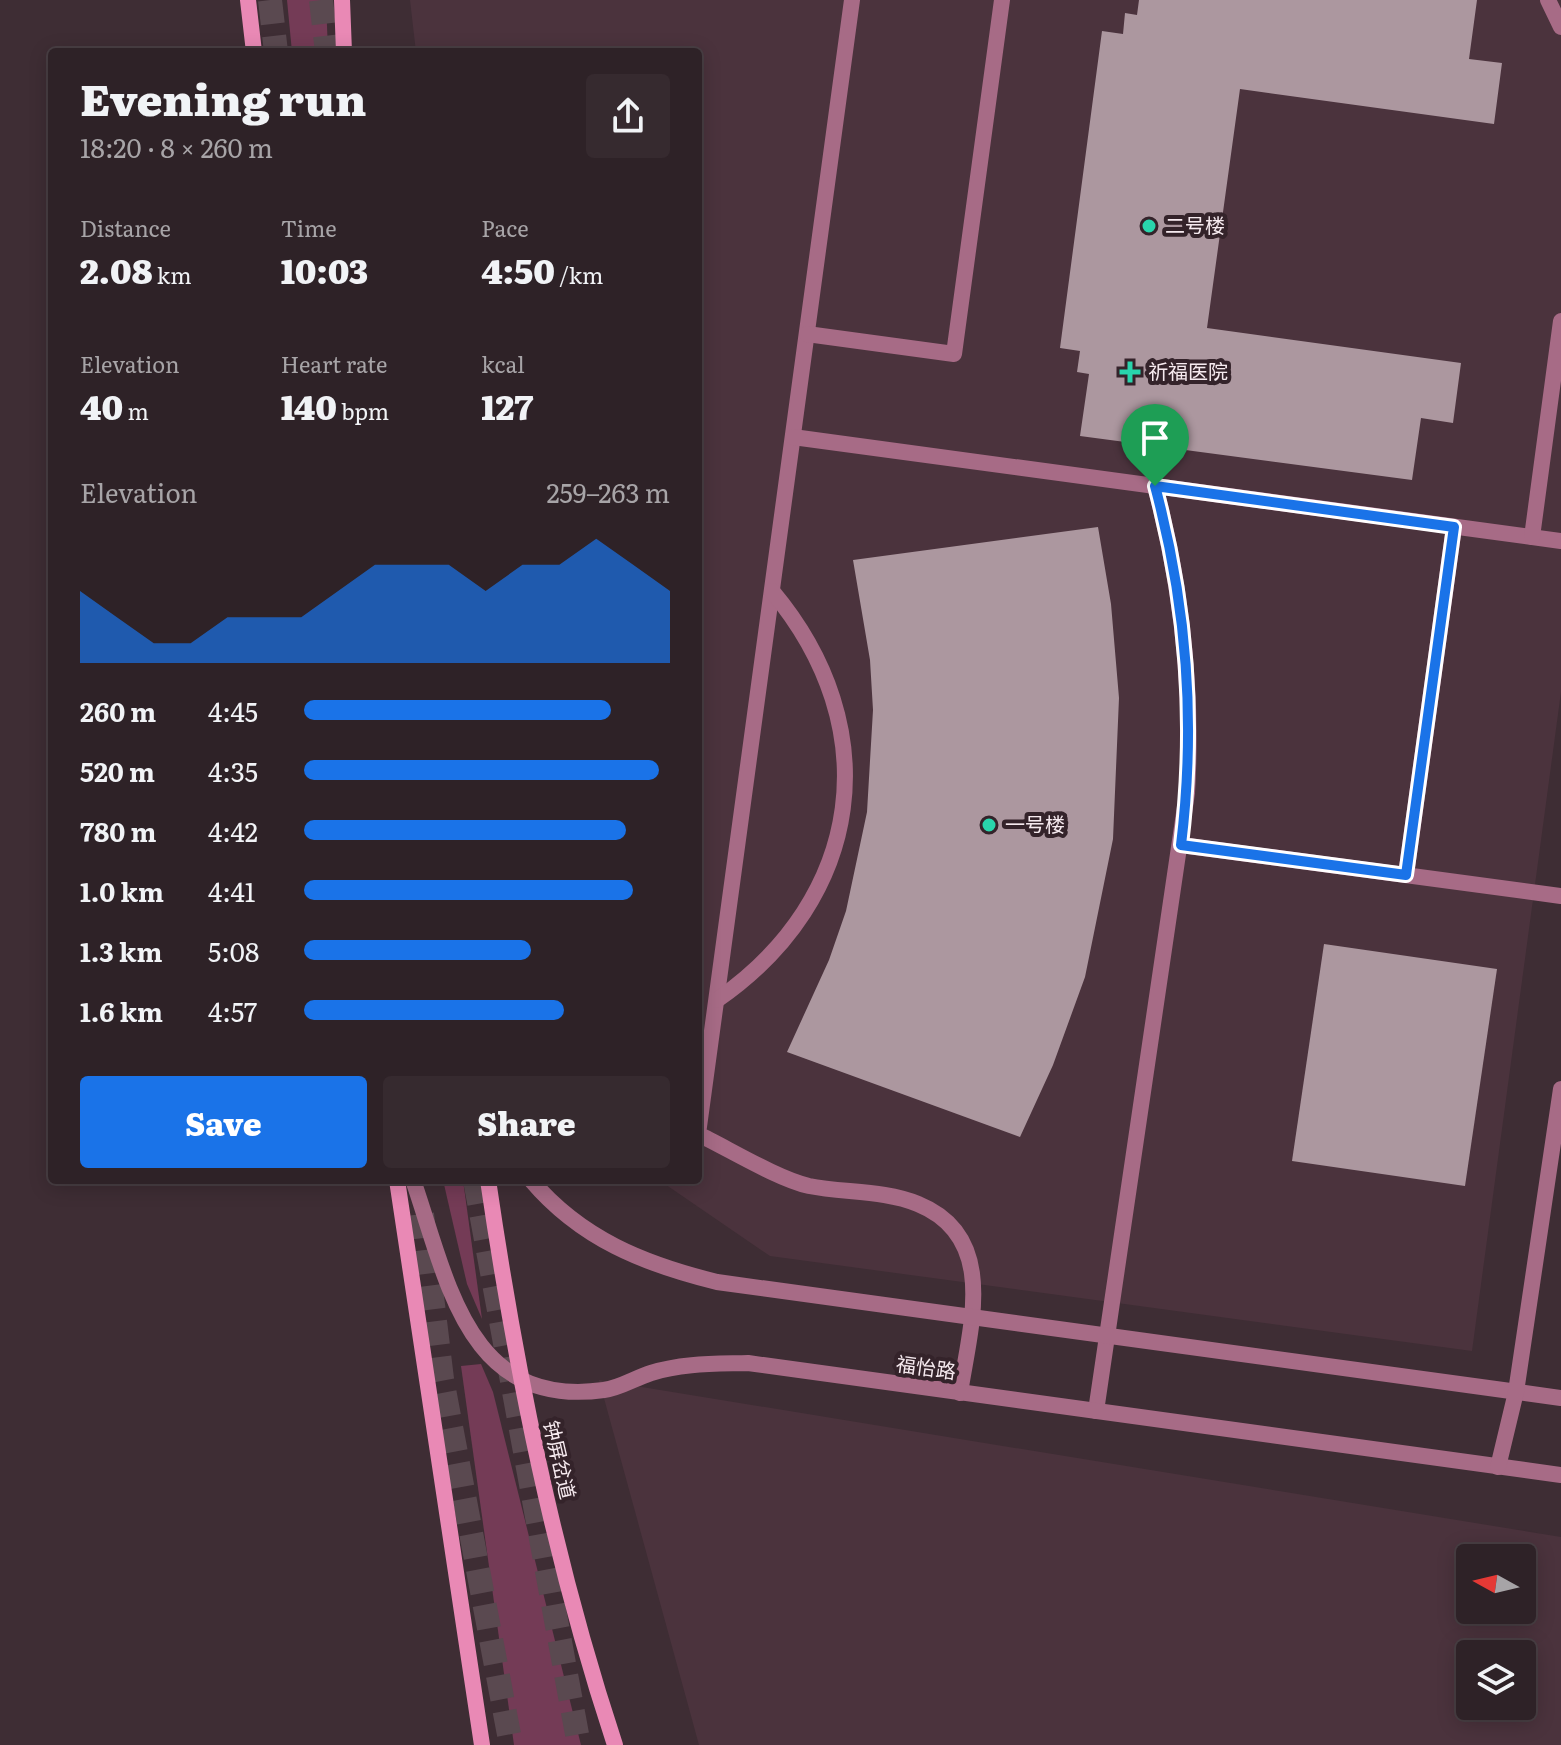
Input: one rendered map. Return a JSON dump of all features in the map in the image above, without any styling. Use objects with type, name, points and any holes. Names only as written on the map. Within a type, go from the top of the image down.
[{"type":"main road","points":[[248,0],[254,48]]},
{"type":"main road","points":[[342,0],[344,48]]},
{"type":"main road","points":[[398,1184],[482,1745]]},
{"type":"main road","name":"钟屏岔道","points":[[489,1184],[520,1380],[567,1579],[615,1745]]},
{"type":"street","points":[[702,1106],[852,0]]},
{"type":"street","points":[[807,334],[954,354],[1002,0]]},
{"type":"street","points":[[1548,0],[1561,27]]},
{"type":"street","points":[[1532,537],[1561,321]]},
{"type":"street","points":[[793,437],[1561,541]]},
{"type":"street","points":[[1096,1411],[1181,845],[1190,755],[1190,690],[1179,587],[1155,486]]},
{"type":"street","points":[[1406,875],[1454,527]]},
{"type":"street","points":[[717,1000],[770,958],[811,905],[836,842],[843,809],[846,775],[837,708],[812,645],[772,591]]},
{"type":"street","points":[[1181,845],[1561,896]]},
{"type":"street","points":[[1498,1467],[1516,1392],[1561,1089]]},
{"type":"street","points":[[702,1136],[806,1185],[918,1204],[947,1223],[968,1252],[976,1287],[960,1393]]},
{"type":"street","name":"福怡路","points":[[414,1184],[462,1321],[487,1357],[520,1380],[565,1394],[609,1390],[653,1372],[700,1364],[748,1363],[1561,1475]]},
{"type":"street","points":[[534,1184],[548,1200],[598,1238],[655,1267],[717,1282],[1561,1398]]},
{"type":"shaded area","points":[[287,0],[326,0],[328,48],[292,48]]},
{"type":"shaded area","name":"祈福医院","points":[[410,0],[1561,0],[1561,692],[1472,1351],[770,1256],[665,1184],[702,1184],[702,48],[416,48]]},
{"type":"shaded area","points":[[444,1184],[464,1184],[482,1319],[467,1284]]},
{"type":"shaded area","points":[[481,1364],[493,1392],[581,1745],[514,1745],[461,1366]]},
{"type":"shaded area","points":[[599,1380],[1561,1537],[1561,1745],[699,1745]]},
{"type":"building","name":"二号楼","points":[[1139,0],[1477,0],[1469,59],[1502,63],[1494,124],[1240,89],[1207,328],[1461,363],[1453,423],[1421,418],[1412,480],[1080,436],[1089,374],[1077,372],[1080,351],[1060,348],[1102,31],[1123,34],[1125,13],[1137,15]]},
{"type":"building","name":"一号楼","points":[[1098,527],[1111,604],[1119,698],[1113,839],[1085,977],[1053,1065],[1020,1137],[787,1052],[829,960],[846,911],[867,812],[873,710],[870,660],[853,560]]},
{"type":"building","points":[[1324,944],[1497,969],[1465,1186],[1292,1161]]},
{"type":"tunnel","points":[[270,0],[276,48]]},
{"type":"tunnel","points":[[321,0],[327,48]]},
{"type":"tunnel","points":[[476,1184],[579,1745]]},
{"type":"tunnel","points":[[422,1214],[442,1379],[511,1745]]},
{"type":"place","name":"二号楼","points":[[1149,226]]},
{"type":"place","name":"祈福医院","points":[[1130,372]]},
{"type":"place","name":"一号楼","points":[[989,825]]},
{"type":"route","points":[[1155,486],[1454,527],[1406,875],[1181,845],[1190,742],[1190,690],[1179,587],[1155,486]]}]
